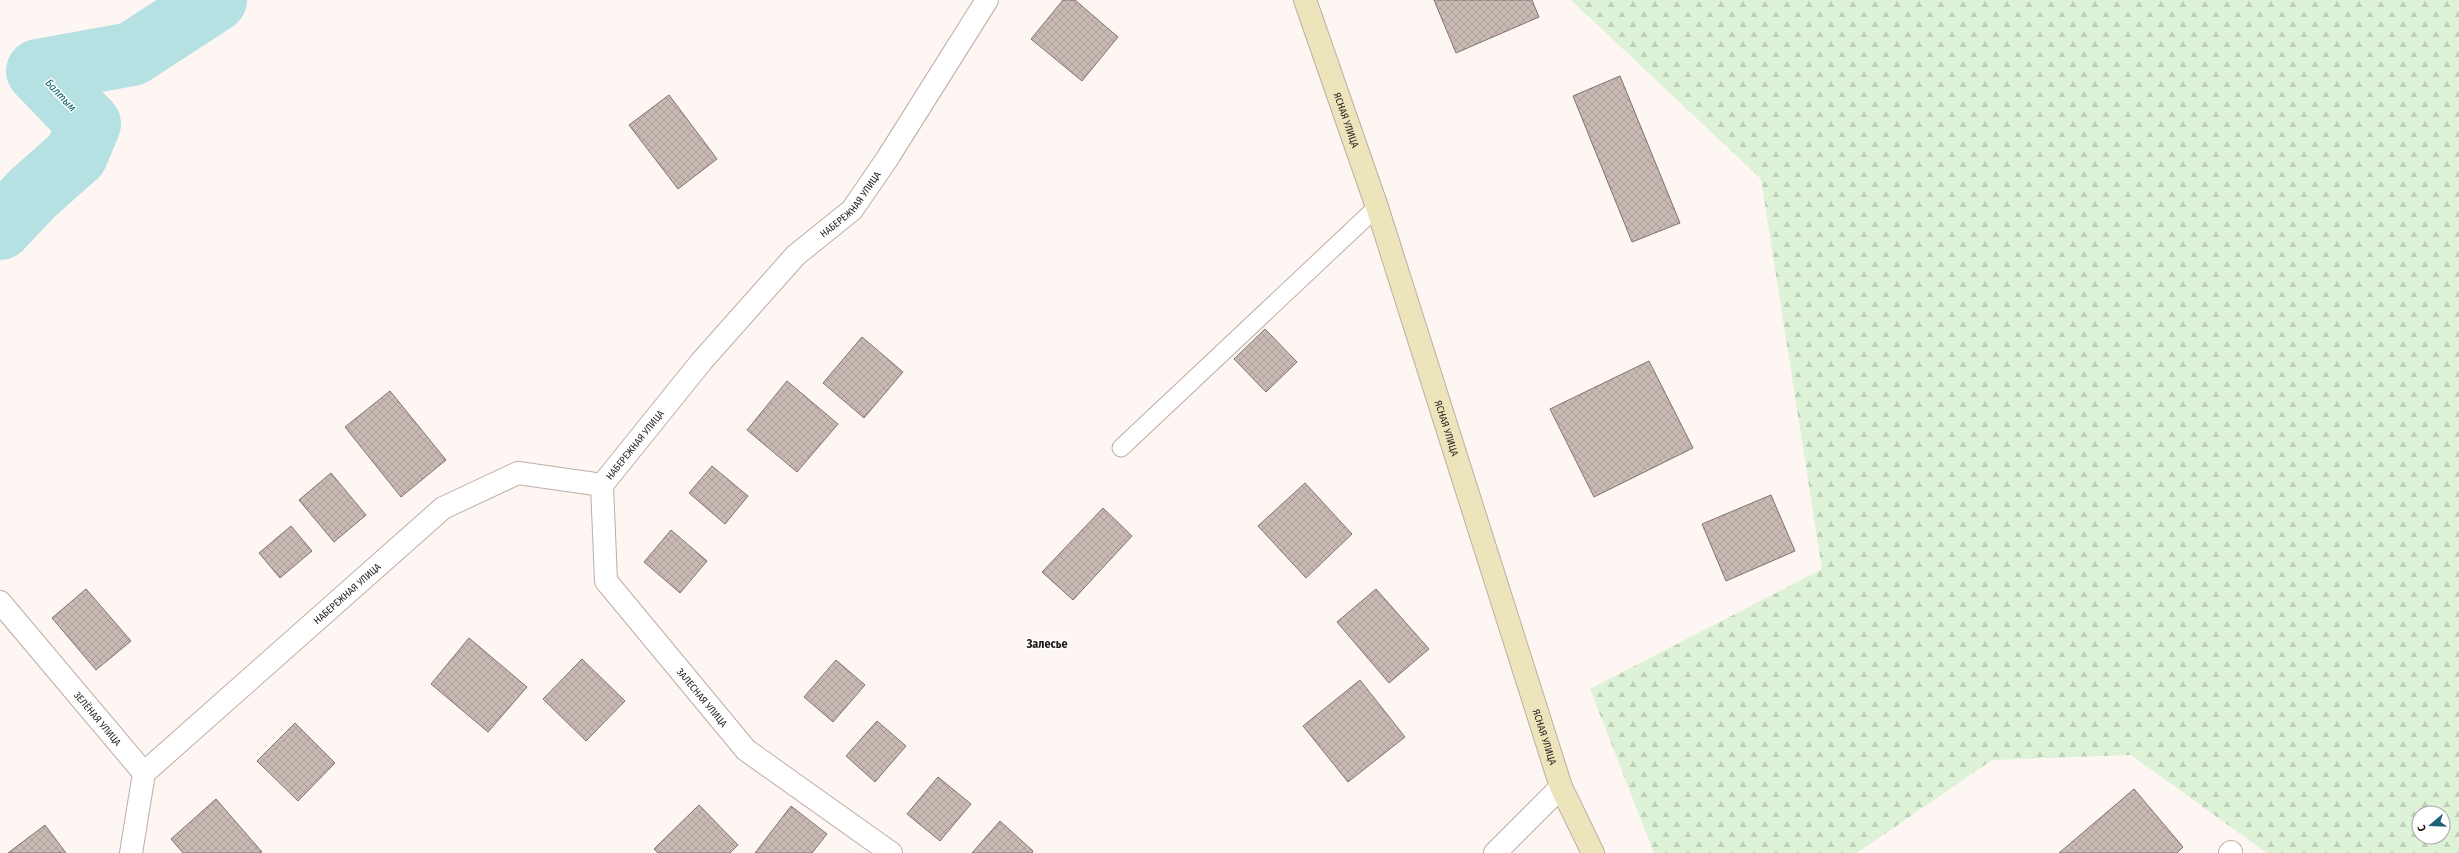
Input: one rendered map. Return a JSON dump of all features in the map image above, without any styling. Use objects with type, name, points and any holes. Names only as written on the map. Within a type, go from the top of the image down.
[{"type":"main road","name":"ЯСНАЯ УЛИЦА","points":[[1305,0],[1377,206],[1561,787],[1594,853]]},
{"type":"street","name":"НАБЕРЕЖНАЯ УЛИЦА","points":[[144,773],[443,508],[518,474],[602,486],[701,362],[796,255],[852,210],[887,160],[987,0]]},
{"type":"street","name":"ЗАЛЕСНАЯ УЛИЦА","points":[[602,486],[606,581],[746,750],[891,853]]},
{"type":"street","name":"ЗЕЛЁНАЯ УЛИЦА","points":[[0,602],[144,773]]},
{"type":"street","points":[[131,853],[144,773]]},
{"type":"street","points":[[1495,853],[1561,787]]},
{"type":"lane","points":[[1121,448],[1377,206]]},
{"type":"green space","points":[[1571,0],[2459,0],[2459,853],[2267,853],[2131,755],[1992,760],[1857,853],[1654,853],[1590,689],[1822,569],[1761,179]]},
{"type":"building","points":[[1063,0],[1075,0],[1118,37],[1082,81],[1031,39]]},
{"type":"building","points":[[1434,0],[1532,0],[1539,17],[1456,53]]},
{"type":"building","points":[[1620,76],[1680,223],[1632,242],[1573,96]]},
{"type":"building","points":[[669,95],[717,159],[678,189],[629,125]]},
{"type":"building","points":[[1265,329],[1297,362],[1266,392],[1234,359]]},
{"type":"building","points":[[862,337],[903,372],[864,418],[823,383]]},
{"type":"building","points":[[1649,361],[1693,448],[1594,497],[1550,409]]},
{"type":"building","points":[[787,381],[838,424],[797,472],[747,430]]},
{"type":"building","points":[[390,391],[446,460],[401,497],[345,427]]},
{"type":"building","points":[[712,466],[748,496],[725,524],[689,493]]},
{"type":"building","points":[[331,473],[366,515],[334,542],[299,500]]},
{"type":"building","points":[[1305,483],[1352,534],[1306,578],[1258,526]]},
{"type":"building","points":[[1771,495],[1795,551],[1726,581],[1702,524]]},
{"type":"building","points":[[1103,508],[1132,536],[1073,600],[1042,572]]},
{"type":"building","points":[[291,526],[312,551],[280,578],[259,553]]},
{"type":"building","points":[[671,530],[707,561],[680,593],[644,562]]},
{"type":"building","points":[[86,589],[131,641],[96,670],[52,618]]},
{"type":"building","points":[[1376,589],[1429,649],[1389,683],[1337,622]]},
{"type":"building","points":[[469,638],[527,687],[488,732],[431,684]]},
{"type":"building","points":[[582,659],[625,701],[586,741],[543,699]]},
{"type":"building","points":[[836,660],[865,685],[833,722],[804,697]]},
{"type":"building","points":[[1360,680],[1405,737],[1348,782],[1303,726]]},
{"type":"building","points":[[877,721],[906,746],[875,782],[846,756]]},
{"type":"building","points":[[295,723],[335,763],[298,801],[257,761]]},
{"type":"building","points":[[938,777],[971,804],[940,841],[907,814]]},
{"type":"building","points":[[2134,789],[2183,847],[2177,853],[2059,853]]},
{"type":"building","points":[[216,799],[262,852],[183,853],[171,839]]},
{"type":"building","points":[[699,805],[738,845],[730,853],[658,853],[654,849]]},
{"type":"building","points":[[791,806],[827,834],[812,853],[755,853]]},
{"type":"building","points":[[1000,821],[1033,851],[1032,853],[972,853]]},
{"type":"building","points":[[45,825],[66,853],[8,853]]},
{"type":"waterway","name":"Балтым","points":[[0,228],[33,193],[76,155],[89,124],[38,71],[132,54],[215,0]]},
{"type":"district","name":"Залесье","points":[[1047,644]]}]
